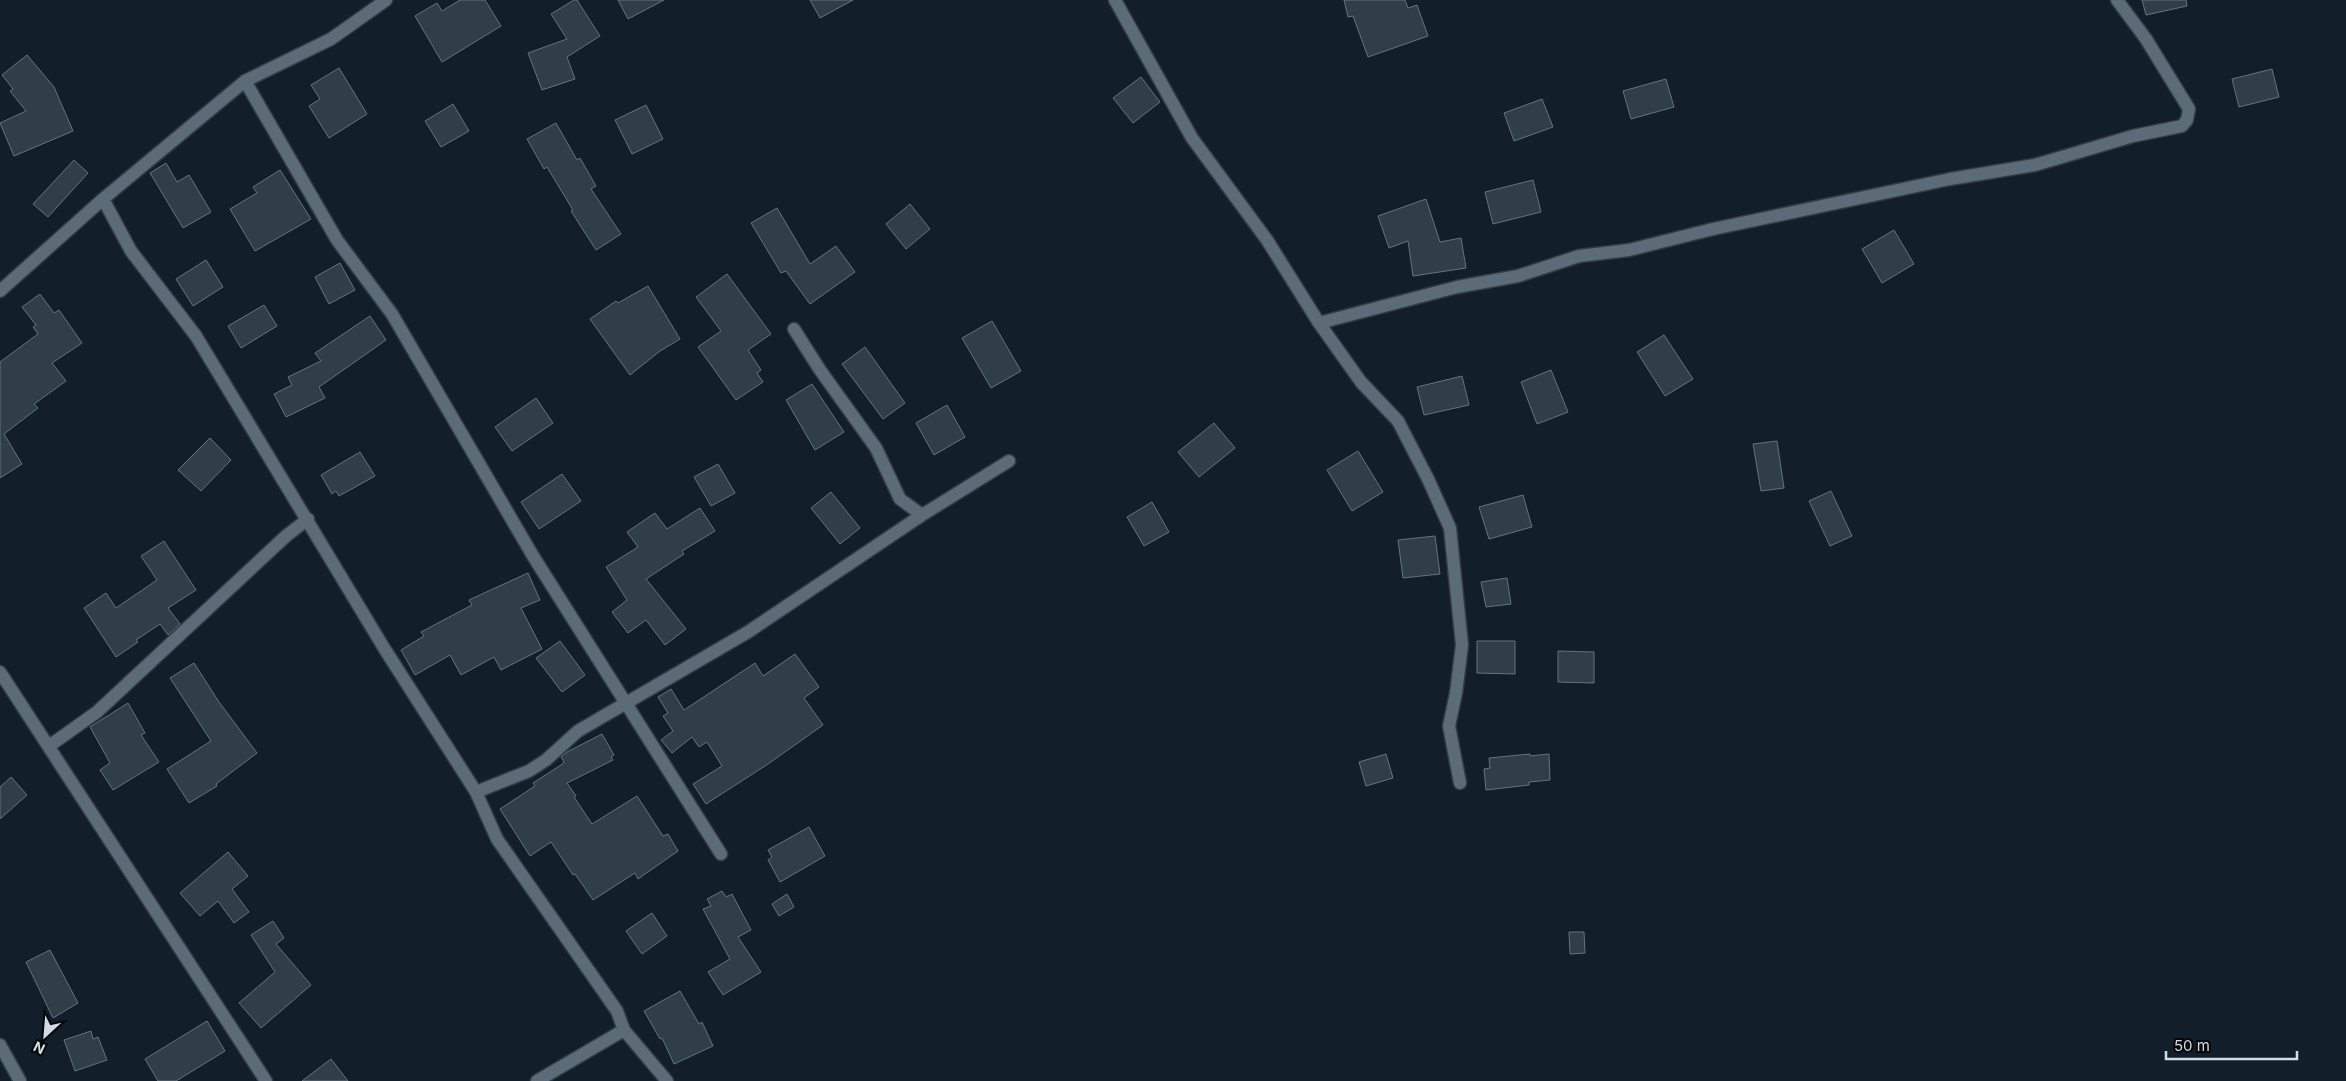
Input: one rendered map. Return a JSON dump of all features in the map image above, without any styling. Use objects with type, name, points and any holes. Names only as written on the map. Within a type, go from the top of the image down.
[{"type":"street","points":[[0,291],[103,199],[245,81],[331,39],[386,0]]},
{"type":"street","points":[[1115,0],[1192,138],[1267,240],[1318,323],[1361,382],[1398,421],[1428,479],[1450,528],[1462,645],[1456,693],[1449,726],[1460,783]]},
{"type":"street","points":[[1318,323],[1457,288],[1518,276],[1579,256],[1629,250],[1713,229],[1912,187],[2035,165],[2133,136],[2182,126],[2187,120],[2189,109],[2146,39],[2117,0]]},
{"type":"street","points":[[245,81],[337,240],[392,314],[533,556],[720,854]]},
{"type":"street","points":[[103,199],[131,251],[196,336],[384,648],[476,792],[497,839],[617,1011],[624,1030],[667,1081]]},
{"type":"street","points":[[794,329],[820,370],[876,448],[900,499],[922,515]]},
{"type":"street","points":[[476,792],[529,771],[546,760],[578,731],[748,632],[922,515],[1009,461]]},
{"type":"street","points":[[49,746],[97,712],[286,536],[308,520]]},
{"type":"street","points":[[0,672],[266,1081]]},
{"type":"street","points":[[536,1081],[624,1030]]},
{"type":"street","points":[[0,1045],[20,1081]]},
{"type":"building","points":[[460,0],[485,0],[501,26],[442,62],[415,16],[437,3],[442,11]]},
{"type":"building","points":[[577,0],[600,36],[567,57],[575,79],[542,90],[528,53],[567,39],[551,14]]},
{"type":"building","points":[[618,0],[664,0],[628,19]]},
{"type":"building","points":[[810,0],[853,0],[820,18]]},
{"type":"building","points":[[1344,0],[1405,0],[1408,8],[1417,5],[1428,36],[1368,57],[1353,16],[1348,17]]},
{"type":"building","points":[[2142,0],[2186,0],[2187,6],[2146,15]]},
{"type":"building","points":[[27,55],[54,87],[73,131],[14,156],[0,123],[26,111],[10,91],[13,89],[2,75]]},
{"type":"building","points":[[339,68],[367,114],[329,138],[309,106],[320,99],[311,85]]},
{"type":"building","points":[[2272,69],[2279,97],[2239,107],[2232,79]]},
{"type":"building","points":[[1141,77],[1160,102],[1133,123],[1113,98]]},
{"type":"building","points":[[1666,79],[1674,107],[1631,119],[1623,91]]},
{"type":"building","points":[[1542,99],[1553,127],[1514,141],[1504,113]]},
{"type":"building","points":[[453,104],[469,131],[441,147],[425,121]]},
{"type":"building","points":[[646,105],[663,139],[632,154],[615,120]]},
{"type":"building","points":[[556,123],[577,160],[580,158],[596,186],[591,189],[621,234],[596,250],[571,211],[573,210],[547,167],[544,169],[527,139]]},
{"type":"building","points":[[74,160],[88,173],[48,217],[33,204]]},
{"type":"building","points":[[166,163],[177,182],[189,175],[211,212],[183,228],[150,173]]},
{"type":"building","points":[[280,170],[311,219],[255,251],[230,209],[257,193],[253,187]]},
{"type":"building","points":[[1533,180],[1541,212],[1493,224],[1485,192]]},
{"type":"building","points":[[1426,199],[1440,242],[1461,238],[1466,268],[1413,276],[1408,241],[1389,248],[1378,216]]},
{"type":"building","points":[[910,204],[930,229],[906,249],[886,224]]},
{"type":"building","points":[[777,208],[810,264],[836,246],[855,272],[810,304],[786,271],[781,273],[751,223]]},
{"type":"building","points":[[1894,230],[1914,264],[1882,283],[1862,249]]},
{"type":"building","points":[[206,260],[223,287],[193,306],[176,279]]},
{"type":"building","points":[[340,263],[355,290],[329,304],[315,277]]},
{"type":"building","points":[[727,274],[771,334],[748,350],[761,370],[757,373],[763,382],[736,400],[698,347],[721,331],[696,297]]},
{"type":"building","points":[[648,286],[680,339],[660,351],[630,375],[590,319],[616,301],[618,303]]},
{"type":"building","points":[[40,294],[54,313],[59,310],[82,343],[52,363],[66,381],[34,404],[38,408],[4,434],[22,464],[0,478],[0,362],[38,334],[33,327],[36,325],[22,307]]},
{"type":"building","points":[[264,305],[277,326],[241,348],[228,326]]},
{"type":"building","points":[[370,316],[386,340],[319,387],[325,398],[286,417],[274,394],[292,385],[288,377],[321,361],[315,353]]},
{"type":"building","points":[[992,321],[1021,371],[991,388],[962,338]]},
{"type":"building","points":[[1664,335],[1693,379],[1665,396],[1637,352]]},
{"type":"building","points":[[865,347],[905,403],[883,419],[842,364]]},
{"type":"building","points":[[1551,370],[1568,412],[1537,424],[1521,382]]},
{"type":"building","points":[[1462,376],[1469,405],[1424,415],[1417,387]]},
{"type":"building","points":[[812,384],[844,432],[815,450],[786,400]]},
{"type":"building","points":[[536,398],[553,423],[512,451],[495,427]]},
{"type":"building","points":[[947,405],[965,437],[934,455],[916,423]]},
{"type":"building","points":[[1214,423],[1235,448],[1199,477],[1178,452]]},
{"type":"building","points":[[210,438],[231,460],[201,491],[178,470]]},
{"type":"building","points":[[1777,441],[1784,488],[1761,491],[1753,444]]},
{"type":"building","points":[[1358,451],[1383,492],[1352,511],[1327,470]]},
{"type":"building","points":[[360,452],[375,476],[339,496],[336,491],[332,494],[321,475]]},
{"type":"building","points":[[718,464],[735,493],[711,506],[694,477]]},
{"type":"building","points":[[562,474],[581,501],[539,529],[521,502]]},
{"type":"building","points":[[1831,491],[1852,536],[1830,546],[1809,501]]},
{"type":"building","points":[[831,492],[860,528],[840,544],[811,508]]},
{"type":"building","points":[[1523,495],[1532,527],[1489,539],[1479,507]]},
{"type":"building","points":[[1152,502],[1169,532],[1144,546],[1127,517]]},
{"type":"building","points":[[700,508],[715,531],[682,551],[684,554],[646,579],[686,629],[665,645],[646,620],[628,633],[612,612],[627,600],[606,567],[638,547],[627,532],[655,513],[667,529]]},
{"type":"building","points":[[1435,536],[1440,574],[1403,578],[1398,540]]},
{"type":"building","points":[[164,541],[196,590],[168,608],[180,624],[168,635],[160,624],[136,640],[138,642],[116,657],[84,608],[106,593],[116,608],[157,580],[141,556]]},
{"type":"building","points":[[528,573],[540,600],[521,608],[542,649],[501,670],[494,657],[461,675],[450,655],[415,675],[401,650],[424,636],[421,632],[472,605],[469,600]]},
{"type":"building","points":[[1507,578],[1511,604],[1486,607],[1481,582]]},
{"type":"building","points":[[560,641],[585,675],[562,692],[536,658]]},
{"type":"building","points":[[1477,641],[1515,641],[1515,674],[1477,673]]},
{"type":"building","points":[[1558,651],[1594,652],[1594,683],[1558,682]]},
{"type":"building","points":[[795,654],[819,687],[804,698],[823,725],[768,764],[706,804],[693,784],[722,766],[707,742],[699,747],[692,737],[672,753],[661,740],[673,731],[663,716],[668,713],[658,697],[671,689],[684,710],[755,663],[763,676]]},
{"type":"building","points":[[194,663],[219,702],[257,753],[216,784],[217,786],[189,803],[167,769],[211,741],[170,678]]},
{"type":"building","points":[[128,703],[145,733],[141,735],[159,762],[113,790],[100,770],[110,763],[90,727]]},
{"type":"building","points":[[602,734],[614,755],[611,757],[613,760],[567,783],[576,796],[574,797],[592,824],[637,796],[663,836],[668,834],[678,851],[638,879],[635,873],[593,900],[575,874],[573,875],[551,842],[530,856],[500,809],[535,786],[533,783],[561,765],[564,762],[561,757],[567,752]]},
{"type":"building","points":[[1386,754],[1393,778],[1366,786],[1359,762]]},
{"type":"building","points":[[1530,754],[1530,756],[1549,754],[1550,780],[1529,782],[1529,785],[1486,790],[1484,769],[1490,768],[1489,758]]},
{"type":"building","points":[[11,777],[27,795],[0,819],[0,787]]},
{"type":"building","points":[[809,827],[825,856],[780,882],[768,860],[772,857],[768,850]]},
{"type":"building","points":[[228,852],[248,876],[232,889],[249,912],[234,923],[218,901],[200,916],[180,893]]},
{"type":"building","points":[[722,891],[726,897],[732,894],[751,930],[738,937],[761,972],[723,995],[708,972],[730,959],[703,909],[711,906],[707,899]]},
{"type":"building","points":[[787,894],[794,907],[779,916],[772,904]]},
{"type":"building","points":[[652,913],[667,936],[642,954],[626,931]]},
{"type":"building","points":[[273,921],[284,938],[276,944],[311,985],[261,1028],[239,1003],[275,972],[251,935]]},
{"type":"building","points":[[1569,932],[1584,932],[1585,953],[1570,954]]},
{"type":"building","points":[[50,950],[78,1003],[53,1018],[26,962]]},
{"type":"building","points":[[680,991],[699,1024],[702,1022],[713,1046],[674,1064],[662,1038],[660,1039],[644,1011]]},
{"type":"building","points":[[207,1021],[225,1051],[176,1081],[158,1081],[145,1059]]},
{"type":"building","points":[[91,1031],[93,1039],[98,1037],[107,1060],[75,1071],[64,1040]]},
{"type":"building","points":[[331,1059],[348,1081],[302,1081]]}]
